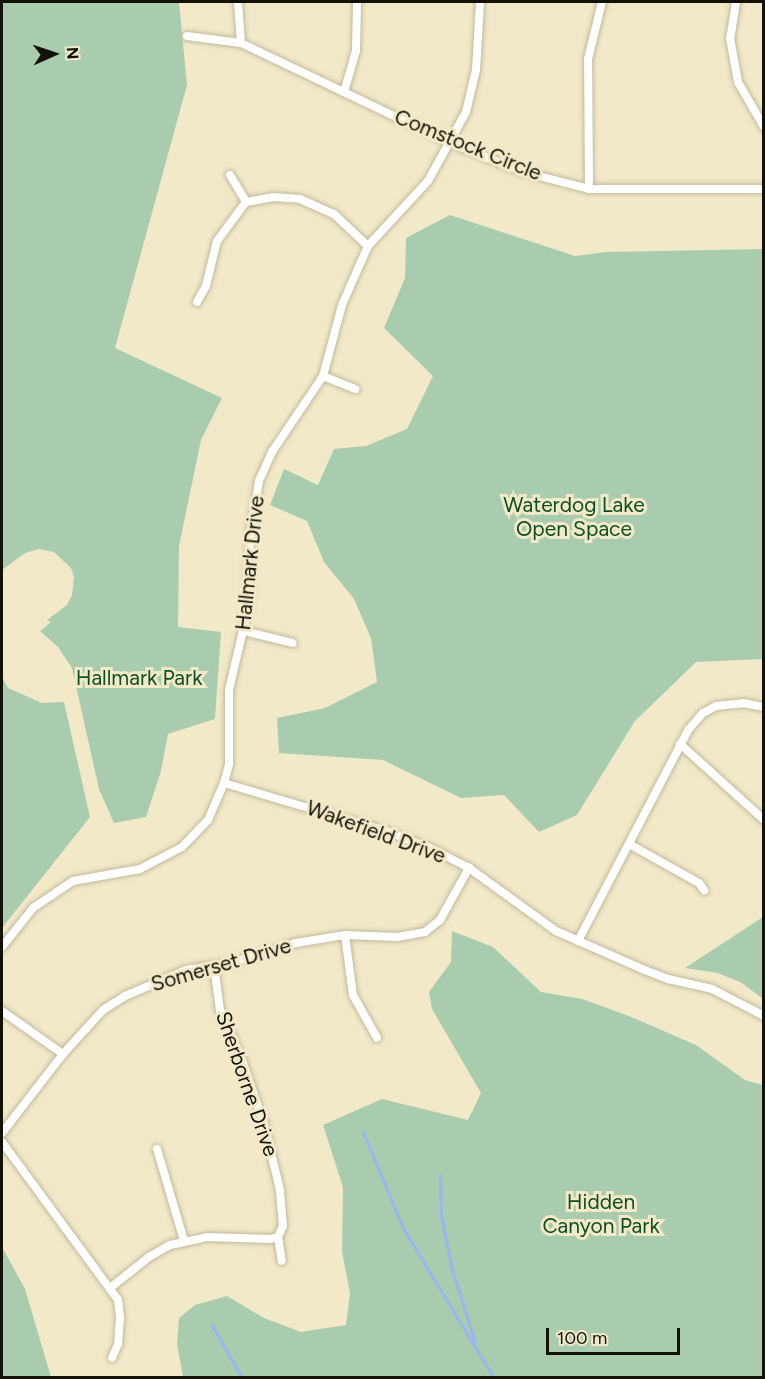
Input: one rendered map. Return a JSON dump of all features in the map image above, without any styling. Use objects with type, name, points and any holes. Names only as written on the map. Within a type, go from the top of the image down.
[{"type":"street","points":[[238,2],[242,43]]},
{"type":"street","points":[[344,92],[356,51],[357,2]]},
{"type":"street","name":"Hallmark Drive","points":[[2,947],[33,908],[73,881],[140,870],[182,847],[208,820],[224,783],[229,764],[229,690],[248,609],[252,511],[260,481],[277,442],[323,376],[342,305],[368,246],[428,181],[451,143],[466,112],[476,70],[480,2]]},
{"type":"street","points":[[589,189],[588,59],[602,2]]},
{"type":"street","points":[[736,2],[730,38],[738,82],[764,127]]},
{"type":"street","name":"Comstock Circle","points":[[187,36],[242,43],[451,143],[523,172],[589,189],[764,189]]},
{"type":"street","points":[[230,175],[246,202]]},
{"type":"street","points":[[196,302],[206,286],[217,241],[246,202],[273,197],[300,199],[334,214],[368,246]]},
{"type":"street","points":[[323,376],[356,389]]},
{"type":"street","points":[[243,631],[293,643]]},
{"type":"street","points":[[578,941],[680,744],[703,713],[716,706],[743,703],[764,707]]},
{"type":"street","points":[[680,744],[764,820]]},
{"type":"street","name":"Wakefield Drive","points":[[224,783],[386,831],[430,849],[470,868],[556,931],[669,979],[712,989],[764,1016]]},
{"type":"street","points":[[629,844],[699,883],[704,890]]},
{"type":"street","name":"Somerset Drive","points":[[2,1132],[63,1054],[103,1010],[125,996],[186,970],[214,966],[296,943],[345,935],[397,937],[425,932],[440,920],[470,868]]},
{"type":"street","points":[[345,935],[353,995],[377,1038]]},
{"type":"street","name":"Sherborne Drive","points":[[214,966],[220,1010],[254,1092],[276,1167],[283,1213],[283,1226],[278,1237],[282,1262]]},
{"type":"street","points":[[2,1011],[63,1054]]},
{"type":"street","points":[[2,1143],[117,1300],[120,1317],[118,1344],[112,1358]]},
{"type":"street","points":[[157,1149],[184,1241]]},
{"type":"street","points":[[110,1288],[148,1257],[170,1245],[207,1237],[270,1239],[278,1237]]},
{"type":"green space","name":"Hallmark Park","points":[[2,2],[179,2],[187,85],[115,348],[222,398],[201,440],[179,546],[178,627],[221,632],[215,719],[168,734],[161,771],[146,817],[114,823],[99,789],[72,668],[58,647],[40,631],[51,622],[47,620],[67,605],[72,595],[74,577],[71,568],[54,552],[39,549],[25,553],[2,570]]},
{"type":"green space","name":"Waterdog Lake Open Space","points":[[450,215],[575,256],[607,252],[763,249],[763,659],[696,662],[635,721],[577,815],[539,832],[504,795],[461,798],[383,760],[279,753],[277,718],[325,708],[377,682],[371,638],[354,599],[324,562],[307,521],[270,505],[284,469],[318,485],[334,449],[366,446],[407,429],[433,376],[384,328],[405,278],[406,238]]},
{"type":"green space","points":[[2,677],[8,688],[42,703],[64,702],[90,817],[2,928]]},
{"type":"green space","points":[[763,917],[763,999],[742,983],[718,973],[685,968]]},
{"type":"green space","name":"Hidden Canyon Park","points":[[452,931],[493,947],[541,992],[582,999],[629,1016],[696,1045],[745,1080],[763,1085],[763,1377],[183,1377],[177,1344],[179,1318],[195,1305],[227,1296],[264,1318],[301,1332],[346,1325],[350,1293],[342,1252],[343,1187],[323,1125],[382,1099],[468,1120],[481,1093],[432,1009],[429,992],[451,962]]},
{"type":"green space","points":[[2,1247],[25,1289],[51,1377],[2,1377]]},
{"type":"waterway","points":[[363,1132],[403,1228],[494,1378]]},
{"type":"waterway","points":[[440,1175],[441,1215],[452,1270],[475,1342]]},
{"type":"waterway","points":[[212,1325],[242,1378]]}]
